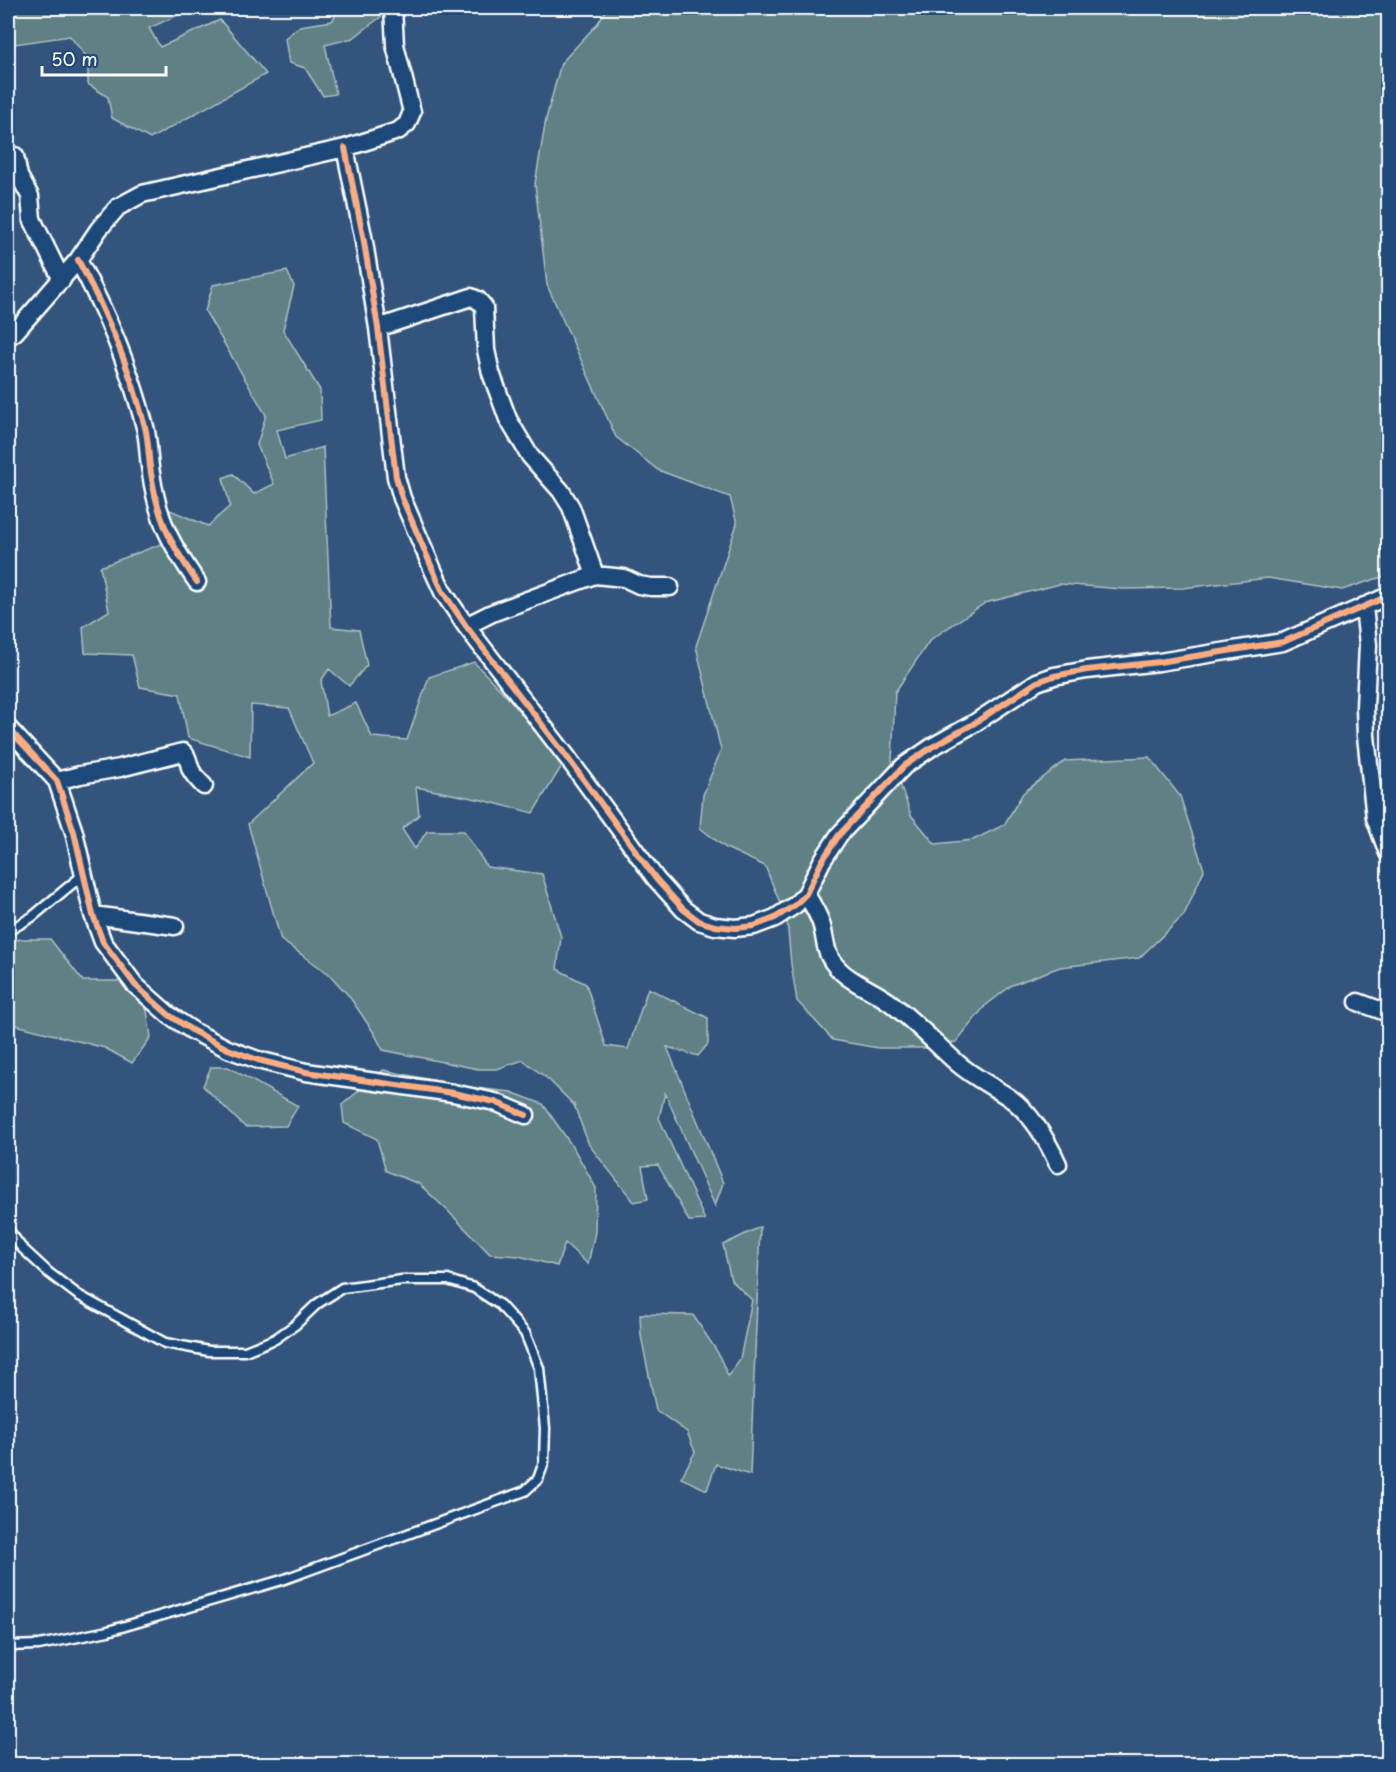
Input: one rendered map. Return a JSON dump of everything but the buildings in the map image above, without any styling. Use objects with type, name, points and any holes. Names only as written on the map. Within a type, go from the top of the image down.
[{"type":"street","points":[[8,337],[62,280],[118,207],[142,194],[345,148],[398,131],[407,124],[412,112],[395,45],[393,8]]},
{"type":"street","points":[[345,148],[363,236],[378,328],[393,459],[402,498],[443,592],[656,879],[683,909],[699,921],[715,926],[735,928],[754,926],[775,918],[795,905],[806,894],[822,861],[839,835],[904,766],[1037,682],[1054,676],[1087,670],[1159,662],[1283,642],[1389,596]]},
{"type":"street","points":[[15,156],[19,176],[30,196],[32,219],[62,280]]},
{"type":"street","points":[[78,261],[103,308],[130,378],[146,429],[150,472],[158,511],[165,531],[197,582]]},
{"type":"street","points":[[378,328],[471,297],[478,300],[484,307],[486,350],[491,373],[508,419],[530,456],[561,491],[571,507],[595,576]]},
{"type":"street","points":[[466,626],[492,613],[595,576],[624,578],[639,585],[651,587],[670,587]]},
{"type":"street","points":[[1364,606],[1368,645],[1366,736],[1375,818],[1389,853]]},
{"type":"street","points":[[8,728],[57,781],[68,810],[93,915],[103,942],[135,985],[169,1015],[193,1031],[228,1049],[258,1060],[306,1072],[453,1093],[495,1102],[526,1114]]},
{"type":"street","points":[[57,781],[183,752],[188,756],[190,768],[196,778],[204,786]]},
{"type":"street","points":[[806,894],[822,924],[825,945],[832,962],[859,985],[890,1003],[957,1063],[1011,1099],[1029,1116],[1042,1134],[1058,1164]]},
{"type":"street","points":[[93,915],[175,926]]},
{"type":"street","points":[[1358,1002],[1389,1013]]},
{"type":"lane","points":[[8,931],[32,917],[84,874]]},
{"type":"lane","points":[[8,1229],[21,1247],[49,1273],[78,1295],[165,1343],[209,1351],[245,1351],[275,1340],[317,1304],[342,1288],[402,1280],[448,1280],[474,1288],[500,1305],[525,1333],[538,1368],[545,1428],[544,1462],[538,1479],[525,1491],[282,1580],[108,1631],[39,1645],[8,1646]]},
{"type":"green space","points":[[8,8],[83,8],[89,14],[104,8],[194,8],[149,28],[160,47],[220,20],[266,74],[150,139],[112,118],[108,97],[88,84],[88,59],[70,36],[8,45]]},
{"type":"green space","points":[[340,8],[382,8],[382,16],[353,38],[325,45],[336,94],[323,96],[305,68],[289,63],[285,38],[300,26],[332,21]]},
{"type":"green space","points":[[607,8],[1388,8],[1388,575],[1342,590],[1268,578],[1183,588],[1122,589],[1060,584],[985,603],[930,640],[895,692],[892,761],[911,815],[935,844],[973,840],[1004,825],[1023,793],[1065,761],[1149,757],[1180,796],[1204,870],[1184,915],[1139,958],[1060,967],[1012,985],[985,1006],[956,1042],[927,1048],[878,1048],[833,1040],[797,1001],[787,920],[765,866],[726,848],[700,828],[703,795],[721,750],[696,646],[737,524],[730,497],[658,470],[616,437],[547,285],[535,184],[546,119],[561,63],[598,23]]},
{"type":"green space","points":[[287,271],[294,286],[283,330],[320,390],[321,420],[277,430],[285,459],[323,447],[331,627],[359,630],[367,665],[349,686],[329,669],[321,681],[327,716],[356,703],[372,737],[407,740],[429,677],[474,662],[566,759],[533,813],[416,787],[419,815],[402,829],[415,849],[427,831],[464,831],[487,867],[542,874],[561,937],[557,969],[586,984],[606,1046],[628,1049],[648,988],[708,1018],[708,1044],[698,1056],[667,1047],[723,1183],[715,1206],[665,1093],[659,1118],[705,1220],[689,1221],[658,1165],[642,1166],[648,1199],[634,1202],[589,1145],[574,1105],[549,1080],[523,1060],[497,1069],[478,1069],[383,1050],[349,996],[329,974],[281,940],[248,824],[313,763],[289,708],[251,705],[250,757],[188,738],[180,694],[140,687],[132,655],[85,653],[83,627],[109,611],[100,567],[172,540],[163,507],[208,526],[230,506],[223,478],[233,474],[254,494],[274,484],[257,445],[266,415],[205,311],[213,285]]},
{"type":"green space","points":[[21,939],[50,939],[83,981],[135,981],[147,1011],[151,1037],[132,1063],[105,1048],[8,1023],[8,942]]},
{"type":"green space","points":[[211,1067],[228,1067],[298,1106],[286,1126],[245,1127],[203,1086]]},
{"type":"green space","points":[[383,1070],[466,1087],[511,1092],[543,1104],[574,1149],[596,1188],[595,1232],[588,1264],[565,1243],[557,1266],[519,1256],[490,1254],[419,1184],[386,1171],[377,1139],[344,1123],[342,1105]]},
{"type":"green space","points":[[760,1227],[750,1475],[716,1464],[707,1490],[681,1478],[695,1452],[687,1432],[656,1410],[641,1336],[640,1314],[693,1315],[718,1353],[728,1376],[740,1359],[752,1300],[731,1280],[723,1245]]},
{"type":"cycle path","points":[[345,148],[363,236],[378,328],[396,477],[402,498],[443,592],[656,879],[683,909],[699,921],[715,926],[735,928],[754,926],[775,918],[795,905],[806,894],[822,861],[839,835],[904,766],[1037,682],[1054,676],[1087,670],[1159,662],[1283,642],[1388,596]]},
{"type":"cycle path","points":[[78,260],[108,321],[139,405],[146,433],[154,490],[162,518],[172,543],[197,582]]},
{"type":"cycle path","points":[[8,728],[57,781],[74,832],[93,915],[103,942],[135,985],[169,1015],[193,1031],[228,1049],[258,1060],[306,1072],[453,1093],[495,1102],[526,1115]]}]
